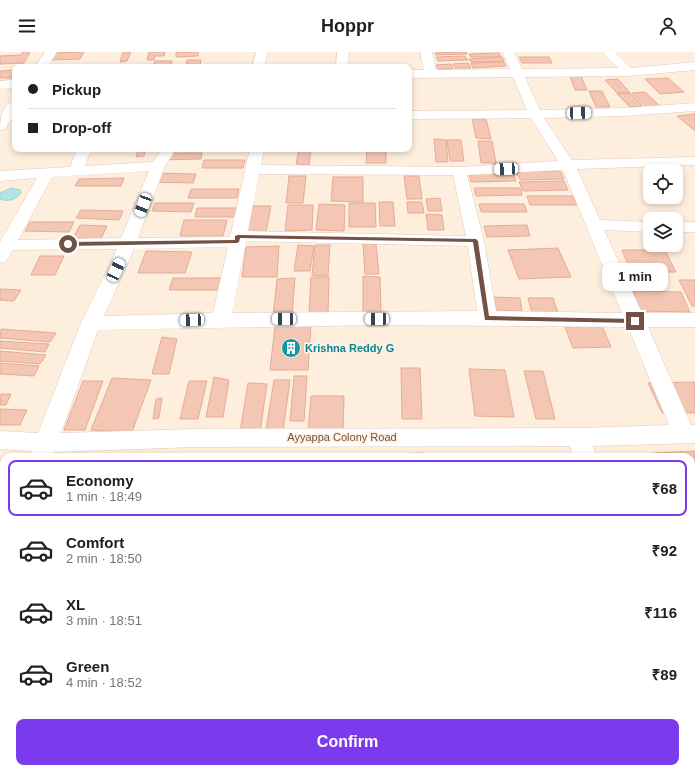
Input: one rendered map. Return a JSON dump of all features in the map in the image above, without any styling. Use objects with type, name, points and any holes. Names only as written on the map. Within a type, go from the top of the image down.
[{"type":"street","points":[[43,64],[51,52]]},
{"type":"street","points":[[259,64],[262,52]]},
{"type":"street","points":[[342,64],[343,52]]},
{"type":"street","points":[[426,52],[431,74]]},
{"type":"street","points":[[508,52],[535,114],[568,166],[635,321],[690,434]]},
{"type":"street","points":[[608,52],[628,72]]},
{"type":"street","points":[[685,56],[695,65]]},
{"type":"street","points":[[412,74],[628,72],[695,65]]},
{"type":"street","points":[[0,85],[12,84]]},
{"type":"street","points":[[412,115],[535,114],[695,108]]},
{"type":"street","points":[[0,126],[12,109]]},
{"type":"street","points":[[76,170],[83,152]]},
{"type":"street","points":[[44,450],[91,323],[128,243],[158,166],[167,152]]},
{"type":"street","points":[[221,319],[256,152]]},
{"type":"street","points":[[252,169],[459,171],[695,161]]},
{"type":"street","points":[[0,176],[158,166]]},
{"type":"street","points":[[459,171],[476,241],[487,318]]},
{"type":"street","points":[[4,251],[47,173]]},
{"type":"street","points":[[595,226],[643,227]]},
{"type":"street","points":[[683,227],[695,228]]},
{"type":"street","points":[[4,251],[128,243],[237,239],[476,241]]},
{"type":"street","points":[[91,323],[221,319],[487,318],[635,321],[695,320]]},
{"type":"street","name":"Ayyappa Colony Road","points":[[0,440],[44,450],[193,447],[582,447],[690,434]]},
{"type":"water","points":[[11,188],[20,190],[21,193],[12,200],[0,199],[0,193]]},
{"type":"building","points":[[23,52],[30,52],[24,63],[0,64],[0,56],[21,55]]},
{"type":"building","points":[[84,52],[80,59],[49,60],[53,53]]},
{"type":"building","points":[[123,52],[131,52],[127,61],[120,62]]},
{"type":"building","points":[[149,52],[165,52],[164,56],[155,56],[154,60],[147,60]]},
{"type":"building","points":[[176,52],[198,52],[198,56],[176,57]]},
{"type":"building","points":[[466,52],[467,54],[436,55],[435,53]]},
{"type":"building","points":[[499,53],[501,57],[471,57],[469,54]]},
{"type":"building","points":[[465,56],[468,60],[438,61],[436,57]]},
{"type":"building","points":[[502,57],[504,61],[471,62],[469,59]]},
{"type":"building","points":[[519,57],[549,57],[552,63],[522,63]]},
{"type":"building","points":[[187,60],[201,60],[200,64],[186,64]]},
{"type":"building","points":[[155,61],[172,61],[172,64],[154,64]]},
{"type":"building","points":[[504,62],[506,66],[473,68],[471,63]]},
{"type":"building","points":[[468,63],[471,68],[455,68],[453,64]]},
{"type":"building","points":[[451,64],[453,69],[438,69],[436,65]]},
{"type":"building","points":[[12,70],[12,78],[0,78],[0,71]]},
{"type":"building","points":[[570,76],[581,76],[587,90],[575,90]]},
{"type":"building","points":[[668,78],[684,92],[660,94],[645,79]]},
{"type":"building","points":[[618,79],[630,93],[617,93],[605,80]]},
{"type":"building","points":[[589,91],[602,91],[610,107],[596,107]]},
{"type":"building","points":[[645,92],[661,107],[648,108],[632,93]]},
{"type":"building","points":[[630,93],[643,106],[630,107],[617,94]]},
{"type":"building","points":[[695,114],[695,131],[677,116]]},
{"type":"building","points":[[472,119],[486,119],[491,139],[476,138]]},
{"type":"building","points":[[434,139],[446,140],[448,162],[436,162]]},
{"type":"building","points":[[447,140],[461,140],[464,161],[450,161]]},
{"type":"building","points":[[478,141],[492,141],[496,163],[481,163]]},
{"type":"building","points":[[137,152],[145,152],[144,156],[136,157]]},
{"type":"building","points":[[298,152],[311,152],[309,165],[296,164]]},
{"type":"building","points":[[367,152],[386,152],[386,163],[366,163]]},
{"type":"building","points":[[162,153],[202,153],[201,159],[160,160]]},
{"type":"building","points":[[204,160],[245,160],[243,168],[202,168]]},
{"type":"building","points":[[516,171],[560,171],[564,179],[520,180]]},
{"type":"building","points":[[154,173],[196,174],[193,183],[150,182]]},
{"type":"building","points":[[469,173],[513,173],[516,181],[471,182]]},
{"type":"building","points":[[289,176],[306,176],[303,203],[286,203]]},
{"type":"building","points":[[404,176],[419,176],[422,199],[407,199]]},
{"type":"building","points":[[333,177],[363,177],[363,202],[331,201]]},
{"type":"building","points":[[124,178],[121,186],[75,186],[79,179]]},
{"type":"building","points":[[564,181],[568,190],[523,191],[519,182]]},
{"type":"building","points":[[474,188],[520,188],[522,195],[476,196]]},
{"type":"building","points":[[191,189],[239,189],[237,198],[188,198]]},
{"type":"building","points":[[527,196],[573,196],[577,205],[530,205]]},
{"type":"building","points":[[440,198],[442,211],[428,211],[426,199]]},
{"type":"building","points":[[379,202],[393,202],[395,226],[380,226]]},
{"type":"building","points":[[407,202],[422,202],[424,213],[408,213]]},
{"type":"building","points":[[155,203],[194,203],[191,212],[152,211]]},
{"type":"building","points":[[349,203],[375,203],[376,227],[349,227]]},
{"type":"building","points":[[319,204],[345,205],[344,231],[316,230]]},
{"type":"building","points":[[479,204],[524,204],[527,212],[481,212]]},
{"type":"building","points":[[288,205],[313,205],[312,230],[285,231]]},
{"type":"building","points":[[253,206],[271,206],[266,232],[247,232]]},
{"type":"building","points":[[197,208],[239,208],[237,217],[195,217]]},
{"type":"building","points":[[81,210],[123,211],[119,220],[76,218]]},
{"type":"building","points":[[426,214],[442,215],[444,230],[428,230]]},
{"type":"building","points":[[184,220],[227,220],[223,236],[180,236]]},
{"type":"building","points":[[30,222],[74,222],[69,232],[25,231]]},
{"type":"building","points":[[80,225],[107,226],[101,239],[73,238]]},
{"type":"building","points":[[527,225],[530,236],[487,237],[484,226]]},
{"type":"building","points":[[363,244],[376,244],[379,274],[365,274]]},
{"type":"building","points":[[298,245],[314,246],[310,271],[294,271]]},
{"type":"building","points":[[315,245],[330,245],[328,276],[312,275]]},
{"type":"building","points":[[279,246],[277,277],[242,277],[246,247]]},
{"type":"building","points":[[558,248],[571,277],[519,279],[508,250]]},
{"type":"building","points":[[622,250],[666,252],[676,272],[631,272]]},
{"type":"building","points":[[146,251],[192,252],[185,273],[138,273]]},
{"type":"building","points":[[40,256],[64,256],[55,275],[31,275]]},
{"type":"building","points":[[363,276],[380,277],[381,313],[363,312]]},
{"type":"building","points":[[311,277],[329,277],[328,314],[309,314]]},
{"type":"building","points":[[173,278],[223,278],[221,290],[169,290]]},
{"type":"building","points":[[295,278],[292,316],[273,316],[277,279]]},
{"type":"building","points":[[679,280],[695,280],[695,306],[692,306]]},
{"type":"building","points":[[0,289],[21,290],[14,301],[0,300]]},
{"type":"building","points":[[633,291],[681,292],[690,312],[640,311]]},
{"type":"building","points":[[492,297],[520,298],[522,311],[494,310]]},
{"type":"building","points":[[528,298],[553,298],[558,313],[532,313]]},
{"type":"building","name":"Krishna Reddy G","points":[[275,326],[311,326],[308,370],[270,370]]},
{"type":"building","points":[[602,326],[611,347],[573,348],[565,327]]},
{"type":"building","points":[[1,329],[56,333],[50,342],[0,338]]},
{"type":"building","points":[[162,337],[177,339],[169,374],[152,374]]},
{"type":"building","points":[[0,341],[49,344],[45,352],[0,348]]},
{"type":"building","points":[[0,351],[46,355],[40,364],[0,361]]},
{"type":"building","points":[[0,363],[39,366],[34,376],[0,374]]},
{"type":"building","points":[[401,368],[420,368],[422,419],[402,419]]},
{"type":"building","points":[[469,369],[505,370],[514,417],[475,416]]},
{"type":"building","points":[[524,371],[543,371],[555,419],[536,419]]},
{"type":"building","points":[[294,376],[307,376],[304,421],[290,421]]},
{"type":"building","points":[[214,377],[229,380],[223,417],[206,417]]},
{"type":"building","points":[[112,378],[151,380],[132,432],[91,430]]},
{"type":"building","points":[[274,380],[290,380],[283,431],[266,430]]},
{"type":"building","points":[[83,381],[103,381],[85,430],[64,430]]},
{"type":"building","points":[[189,381],[207,381],[198,419],[180,419]]},
{"type":"building","points":[[695,382],[695,413],[662,413],[648,383]]},
{"type":"building","points":[[248,383],[267,384],[260,432],[240,432]]},
{"type":"building","points":[[1,394],[11,394],[6,405],[0,405]]},
{"type":"building","points":[[311,396],[344,396],[343,432],[308,431]]},
{"type":"building","points":[[162,398],[159,418],[153,419],[156,399]]},
{"type":"building","points":[[0,409],[27,410],[20,425],[0,425]]},
{"type":"building","points":[[695,451],[695,453],[653,453]]},
{"type":"place","name":"Krishna Reddy G","points":[[291,348]]},
{"type":"route","points":[[68,244],[237,242],[238,236],[476,241],[487,318],[635,321]]}]
